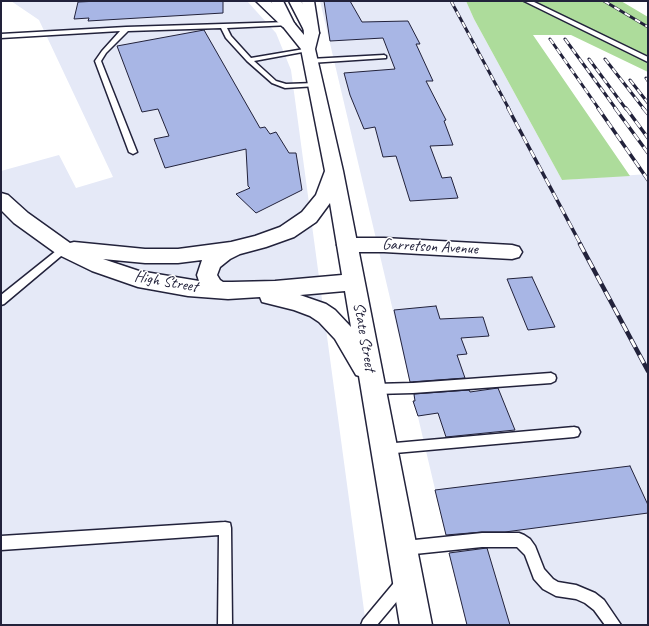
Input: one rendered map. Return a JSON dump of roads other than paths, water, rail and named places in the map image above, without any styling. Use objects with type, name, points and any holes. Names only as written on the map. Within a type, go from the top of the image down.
[{"type":"main road","points":[[262,1],[288,24]]},
{"type":"main road","name":"State Street","points":[[277,1],[288,24],[309,55]]},
{"type":"main road","points":[[295,1],[312,33]]},
{"type":"main road","name":"State Street","points":[[308,1],[312,33],[309,55],[334,171],[416,625]]},
{"type":"main road","points":[[334,171],[325,197],[309,217],[287,232],[223,254],[211,263],[207,275],[209,281],[218,289],[284,298],[322,313],[335,323],[343,333],[363,365],[374,389]]},
{"type":"main road","name":"High Street","points":[[1,199],[21,218],[64,249],[99,266],[138,279],[188,288],[218,289],[275,288],[354,282]]},
{"type":"main road","points":[[64,249],[160,256],[215,251],[244,246]]},
{"type":"street","name":"Garretson Avenue","points":[[347,245],[384,245],[512,252]]},
{"type":"lane","points":[[527,1],[648,60]]},
{"type":"lane","points":[[1,36],[288,24]]},
{"type":"lane","points":[[223,26],[228,37],[249,60],[274,82],[285,86],[315,85]]},
{"type":"lane","points":[[126,30],[99,57],[98,61],[133,152]]},
{"type":"lane","points":[[249,60],[309,55],[384,57]]},
{"type":"lane","points":[[1,301],[64,249]]},
{"type":"lane","points":[[374,389],[413,388],[551,378]]},
{"type":"lane","points":[[384,449],[574,432]]},
{"type":"lane","points":[[1,543],[225,528],[226,625]]},
{"type":"lane","points":[[403,549],[482,540],[519,540],[525,544],[530,551],[539,574],[548,584],[556,589],[576,592],[590,598],[599,605],[614,625]]},
{"type":"lane","points":[[368,625],[408,577]]},
{"type":"railway","points":[[451,1],[509,109]]},
{"type":"railway","points":[[604,1],[648,27]]},
{"type":"railway","points":[[550,39],[599,109]]},
{"type":"railway","points":[[565,39],[616,109]]},
{"type":"railway","points":[[589,59],[626,109]]},
{"type":"railway","points":[[605,59],[644,109]]},
{"type":"railway","points":[[630,80],[648,103]]},
{"type":"railway","points":[[508,108],[581,245]]},
{"type":"railway","points":[[598,108],[648,180]]},
{"type":"railway","points":[[615,108],[648,153]]},
{"type":"railway","points":[[626,108],[648,138]]},
{"type":"railway","points":[[643,108],[648,114]]},
{"type":"railway","points":[[580,244],[648,371]]}]
